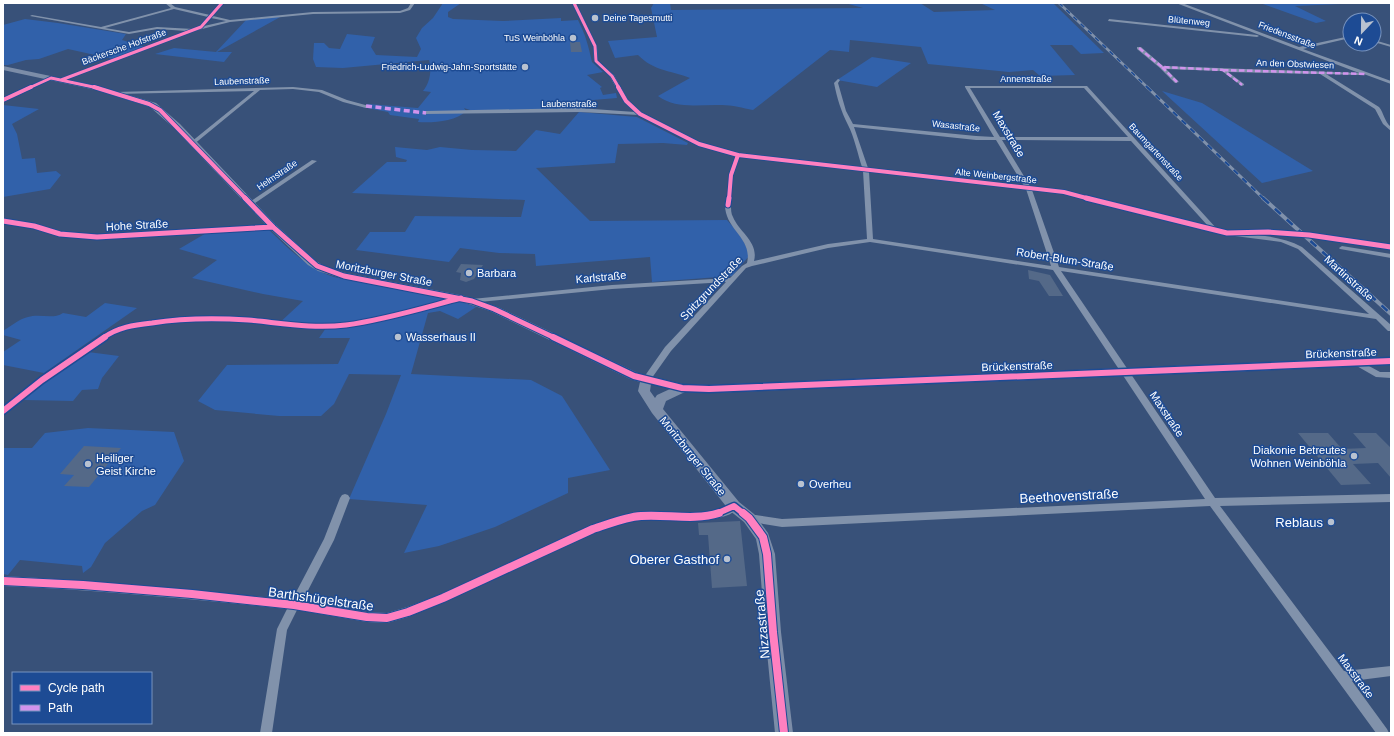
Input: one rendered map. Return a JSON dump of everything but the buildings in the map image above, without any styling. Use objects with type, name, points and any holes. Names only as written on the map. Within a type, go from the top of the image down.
[{"type":"main road","name":"Moritzburger Straße","points":[[3,68],[116,93],[154,106],[273,227],[312,263],[332,273],[472,301],[494,309],[618,370],[646,380],[644,391],[656,410],[734,506],[748,518]]},
{"type":"main road","name":"Brückenstraße","points":[[646,380],[682,388],[709,389],[1391,361]]},
{"type":"main road","name":"Moritzburger Straße","points":[[656,410],[662,398],[682,388]]},
{"type":"main road","name":"Nizzastraße","points":[[748,518],[763,537],[767,554],[773,632],[784,733]]},
{"type":"street","points":[[167,3],[174,8],[230,20]]},
{"type":"street","points":[[32,16],[129,33],[157,28],[193,30],[201,27],[222,3]]},
{"type":"street","name":"Bäckersche Hofstraße","points":[[61,80],[193,30],[230,20],[313,13],[400,12],[409,9],[413,3]]},
{"type":"street","points":[[574,3],[595,46],[596,62],[612,76],[624,98],[640,114]]},
{"type":"street","name":"Friedensstraße","points":[[1178,3],[1391,83]]},
{"type":"street","points":[[102,28],[174,8]]},
{"type":"street","name":"Blütenweg","points":[[1109,20],[1268,37]]},
{"type":"street","points":[[1300,48],[1342,39]]},
{"type":"street","points":[[1139,48],[1177,82]]},
{"type":"street","name":"An den Obstwiesen","points":[[1162,67],[1365,74]]},
{"type":"street","points":[[1223,70],[1242,85]]},
{"type":"street","points":[[1321,73],[1377,108],[1381,112],[1383,123],[1391,129]]},
{"type":"street","points":[[3,100],[51,78]]},
{"type":"street","points":[[838,80],[836,83],[840,99],[848,122],[851,125],[866,170],[870,240]]},
{"type":"street","name":"Annenstraße","points":[[967,87],[1085,87]]},
{"type":"street","name":"Maxstraße","points":[[967,87],[1028,188],[1056,269],[1123,372],[1212,502],[1383,733]]},
{"type":"street","name":"Baumgartenstraße","points":[[1085,87],[1215,230]]},
{"type":"street","name":"Laubenstraße","points":[[116,93],[284,88],[310,90],[366,106]]},
{"type":"street","points":[[192,143],[259,89]]},
{"type":"street","name":"Laubenstraße","points":[[426,113],[579,110],[640,114]]},
{"type":"street","name":"Alte Weinbergstraße","points":[[640,114],[698,144],[738,155],[1081,195],[1227,233],[1292,243]]},
{"type":"street","name":"Wasastraße","points":[[851,125],[998,139],[1131,139]]},
{"type":"street","name":"Helmstraße","points":[[250,204],[314,161]]},
{"type":"street","name":"Spitzgrundstraße","points":[[646,380],[668,349],[732,280],[750,264],[752,259],[749,244],[745,237],[731,222],[728,205]]},
{"type":"street","name":"Hohe Straße","points":[[3,221],[34,226],[60,234],[97,237],[273,227]]},
{"type":"street","name":"Alte Weinbergstraße","points":[[1227,233],[1248,232]]},
{"type":"street","name":"Robert-Blum-Straße","points":[[750,264],[828,246],[870,240],[1377,317]]},
{"type":"street","name":"Martinstraße","points":[[1292,243],[1300,248],[1391,329]]},
{"type":"street","points":[[1342,248],[1391,256]]},
{"type":"street","name":"Karlstraße","points":[[472,301],[612,287],[732,280]]},
{"type":"street","name":"Brückenstraße","points":[[1358,363],[1379,375],[1391,375]]},
{"type":"street","points":[[266,733],[282,629],[329,540],[345,498]]},
{"type":"street","name":"Beethovenstraße","points":[[748,518],[782,523],[1212,502],[1391,498]]},
{"type":"street","name":"Barthshügelstraße","points":[[3,581],[114,587],[294,605],[367,617],[387,618],[408,612],[443,598],[593,529],[616,521],[639,516],[713,515],[727,512],[734,506]]},
{"type":"street","points":[[1341,677],[1391,671]]},
{"type":"shaded area","name":"Friedrich-Ludwig-Jahn-Sportstätte","points":[[443,3],[461,3],[448,12],[448,17],[453,19],[503,21],[561,18],[561,21],[578,20],[583,31],[592,62],[603,72],[587,75],[602,87],[600,88],[603,95],[616,93],[617,98],[581,101],[581,109],[473,111],[464,108],[466,111],[462,115],[450,120],[418,122],[419,119],[390,115],[388,112],[362,107],[368,104],[418,108],[431,92],[423,91],[430,76],[429,60],[343,68],[316,67],[313,59],[314,43],[324,43],[329,48],[340,49],[347,34],[375,37],[371,47],[376,55],[417,57],[421,49],[416,38],[422,28],[433,18]]},
{"type":"shaded area","points":[[654,3],[670,3],[671,10],[863,8],[845,3],[920,3],[934,12],[995,10],[980,3],[1053,3],[1104,53],[1081,54],[1072,45],[1050,45],[1075,75],[1040,76],[1033,70],[1009,72],[928,64],[921,47],[850,40],[849,52],[830,50],[753,110],[726,105],[681,105],[658,96],[690,78],[662,70],[650,64],[638,55],[615,58],[608,41],[657,37],[651,8]]},
{"type":"shaded area","points":[[1260,3],[1341,4],[1295,6],[1326,21],[1316,23]]},
{"type":"shaded area","points":[[282,16],[217,52],[232,52],[224,62],[155,54],[174,48],[216,52],[247,19]]},
{"type":"shaded area","points":[[25,19],[126,34],[122,40],[145,47],[113,59],[68,49],[39,59],[3,65],[3,25]]},
{"type":"shaded area","points":[[872,57],[911,63],[877,87],[837,80]]},
{"type":"shaded area","points":[[1162,91],[1202,103],[1313,171],[1262,183]]},
{"type":"shaded area","points":[[3,105],[39,109],[12,124],[17,134],[22,159],[35,158],[37,173],[56,171],[61,175],[50,189],[3,197]]},
{"type":"shaded area","points":[[579,112],[637,117],[688,143],[687,145],[663,143],[618,144],[615,163],[536,168],[590,221],[727,220],[741,237],[749,256],[732,276],[652,282],[650,257],[536,266],[535,254],[499,253],[460,248],[449,262],[356,250],[370,232],[405,232],[415,216],[521,217],[525,200],[352,193],[387,162],[406,162],[407,160],[396,157],[395,147],[427,150],[440,147],[472,150],[516,151],[536,130],[560,134]]},
{"type":"shaded area","points":[[268,229],[291,251],[315,269],[334,277],[462,302],[476,307],[458,319],[440,311],[428,313],[411,374],[531,380],[562,396],[610,470],[568,478],[568,493],[495,527],[439,546],[404,553],[427,505],[349,499],[386,414],[401,375],[349,374],[334,404],[321,416],[279,416],[215,410],[198,401],[227,365],[338,364],[350,338],[319,338],[326,328],[276,326],[303,301],[263,294],[192,278],[217,260],[179,249],[208,232]]},
{"type":"shaded area","points":[[105,303],[137,308],[44,373],[3,365],[3,352],[21,340],[3,335],[3,331],[15,323],[32,316],[55,316],[63,313],[86,317]]},
{"type":"shaded area","points":[[88,352],[119,356],[102,378],[98,389],[82,390],[73,401],[24,400],[41,384]]},
{"type":"shaded area","points":[[88,428],[174,432],[184,461],[155,505],[142,511],[105,543],[91,567],[83,573],[82,566],[20,560],[8,575],[3,574],[3,448],[32,448],[45,433]]},
{"type":"railway","points":[[1059,3],[1148,88]]},
{"type":"railway","points":[[1147,87],[1264,199]]},
{"type":"railway","points":[[1263,198],[1391,314]]},
{"type":"marked path","points":[[1139,48],[1162,67],[1223,70],[1242,85]]},
{"type":"marked path","points":[[1162,67],[1177,82]]},
{"type":"marked path","points":[[1223,70],[1365,74]]},
{"type":"marked path","points":[[366,106],[426,113]]},
{"type":"cycle path","points":[[61,80],[201,27],[222,3]]},
{"type":"cycle path","points":[[574,3],[595,46],[596,61],[612,76],[626,101],[640,114],[699,144],[738,155],[1064,192],[1227,233],[1289,233],[1330,237],[1391,247]]},
{"type":"cycle path","points":[[3,100],[51,78],[98,88],[149,104],[160,110],[177,126],[273,227],[317,266],[344,276],[472,301],[494,309],[634,376],[682,388],[709,389],[1391,361]]},
{"type":"cycle path","points":[[728,205],[731,175],[738,155]]},
{"type":"cycle path","points":[[3,221],[34,226],[60,234],[97,237],[273,227]]},
{"type":"cycle path","points":[[3,411],[42,380],[113,331],[129,326],[181,318],[248,320],[303,326],[345,325],[409,312],[461,298]]},
{"type":"cycle path","points":[[3,581],[83,585],[192,594],[294,605],[367,617],[387,618],[408,612],[443,598],[593,529],[617,521],[641,516],[702,517],[725,512],[734,506],[749,518],[763,537],[767,554],[773,632],[784,733]]},
{"type":"place","name":"Deine Tagesmutti","points":[[595,18]]},
{"type":"place","name":"TuS Weinböhla","points":[[573,38]]},
{"type":"place","name":"Friedrich-Ludwig-Jahn-Sportstätte","points":[[525,67]]},
{"type":"place","name":"Barbara","points":[[469,273]]},
{"type":"place","name":"Wasserhaus II","points":[[398,337]]},
{"type":"place","name":"Diakonie Betreutes Wohnen Weinböhla","points":[[1354,456]]},
{"type":"place","name":"Heiliger Geist Kirche","points":[[88,464]]},
{"type":"place","name":"Overheu","points":[[801,484]]},
{"type":"place","name":"Reblaus","points":[[1331,522]]},
{"type":"place","name":"Oberer Gasthof","points":[[727,559]]}]
